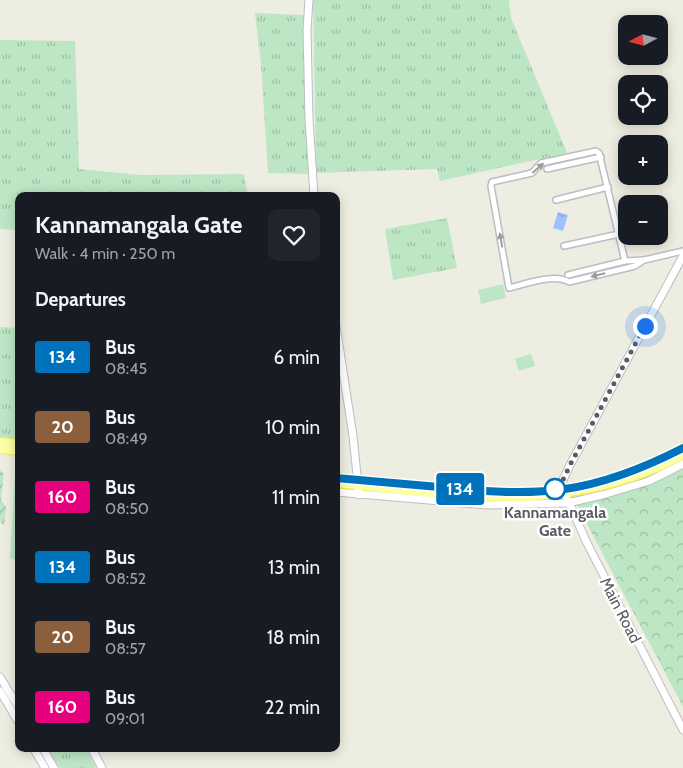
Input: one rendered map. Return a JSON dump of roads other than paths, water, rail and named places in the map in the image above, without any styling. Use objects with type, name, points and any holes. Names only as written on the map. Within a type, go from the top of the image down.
[{"type":"main road","points":[[0,442],[15,444]]},
{"type":"main road","points":[[563,491],[622,474],[683,448]]},
{"type":"main road","points":[[0,450],[15,452]]},
{"type":"main road","points":[[340,483],[489,492],[563,491],[625,480],[667,464],[683,455]]},
{"type":"main road","points":[[340,479],[359,483]]},
{"type":"street","points":[[309,0],[307,30],[314,192]]},
{"type":"street","points":[[618,230],[601,157],[596,151],[541,163],[532,173],[492,182],[509,288],[555,278],[563,278],[569,282],[635,266],[644,260]]},
{"type":"street","points":[[547,169],[601,157]]},
{"type":"street","points":[[556,200],[608,187]]},
{"type":"street","points":[[564,246],[618,234]]},
{"type":"street","points":[[622,245],[626,261]]},
{"type":"street","points":[[568,275],[626,261],[644,260],[683,251]]},
{"type":"street","points":[[563,491],[563,480],[570,465],[683,256]]},
{"type":"street","points":[[340,353],[359,483],[359,495]]},
{"type":"street","points":[[340,493],[488,505],[568,503],[648,481],[683,464]]},
{"type":"street","name":"Main Road","points":[[563,491],[587,543],[683,730]]},
{"type":"street","points":[[0,677],[15,701]]},
{"type":"street","points":[[0,691],[15,716]]},
{"type":"street","points":[[36,752],[45,768]]},
{"type":"street","points":[[45,752],[54,768]]},
{"type":"street","points":[[94,752],[102,768]]},
{"type":"street","points":[[98,752],[98,760]]},
{"type":"water","points":[[558,212],[568,215],[563,231],[553,228]]},
{"type":"place","name":"Kannamangala Gate","points":[[555,489]]}]
